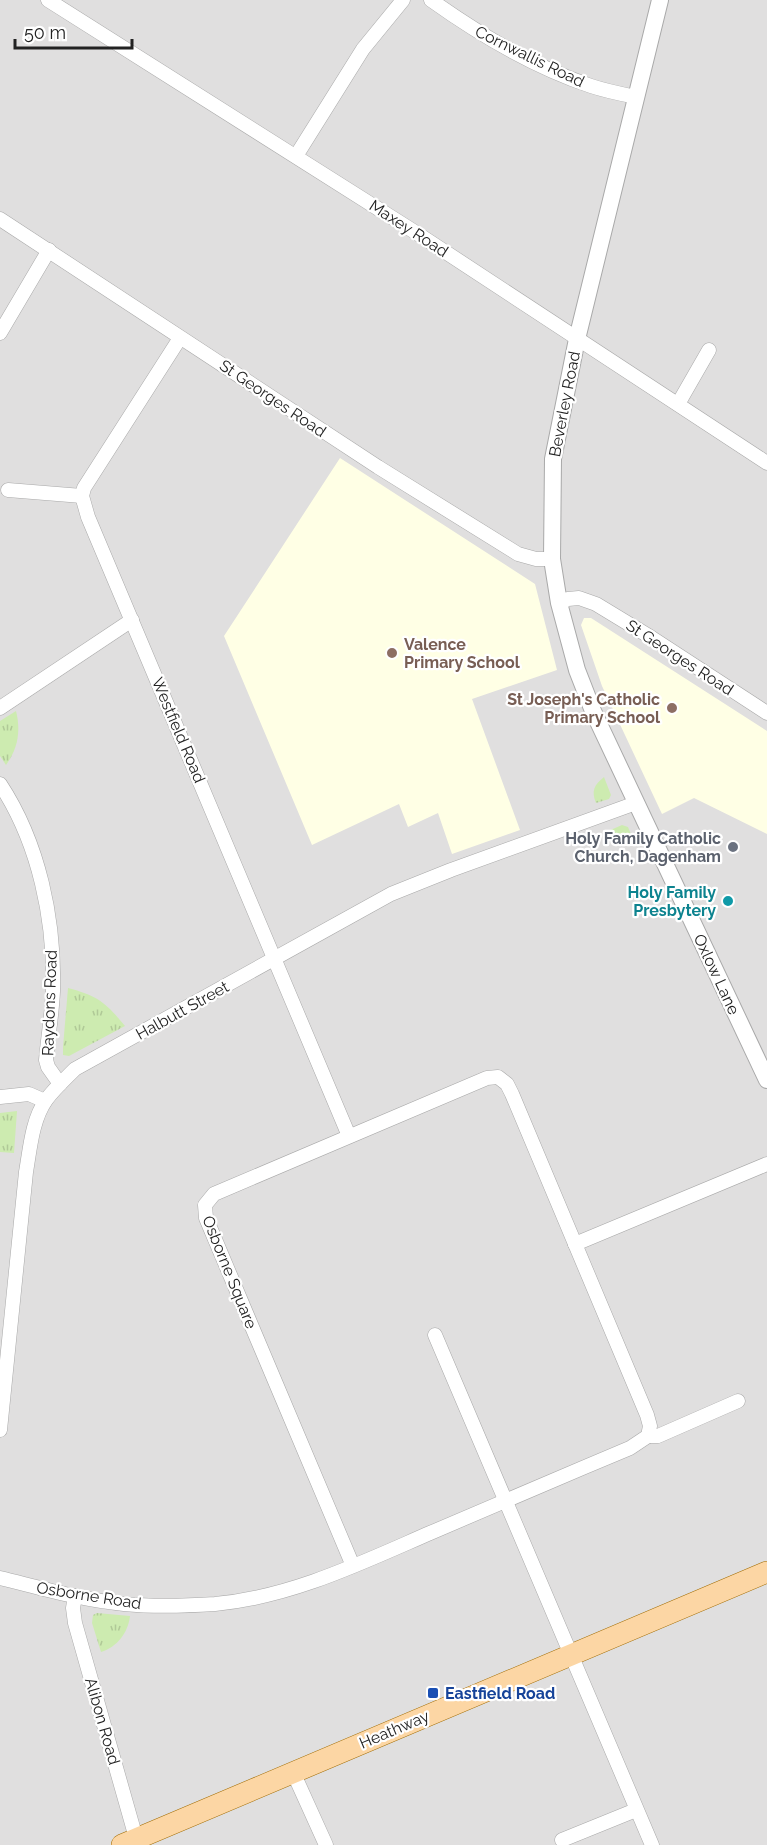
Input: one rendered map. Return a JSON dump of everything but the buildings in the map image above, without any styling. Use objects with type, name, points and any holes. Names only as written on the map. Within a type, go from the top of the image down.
[{"type":"main road","name":"Heathway","points":[[132,1843],[570,1654],[766,1576]]},
{"type":"street","name":"Maxey Road","points":[[48,0],[418,234],[767,463]]},
{"type":"street","points":[[296,156],[363,49],[403,0]]},
{"type":"street","name":"Cornwallis Road","points":[[431,0],[460,21],[549,69],[593,87],[636,97]]},
{"type":"street","name":"Beverley Road","points":[[636,803],[576,670],[559,603],[552,560],[553,459],[577,339],[660,0]]},
{"type":"street","name":"St Georges Road","points":[[0,219],[378,467],[518,554],[552,560]]},
{"type":"street","points":[[0,333],[49,250]]},
{"type":"street","points":[[9,490],[82,496],[84,488],[180,338]]},
{"type":"street","points":[[678,404],[710,350]]},
{"type":"street","name":"Westfield Road","points":[[82,496],[88,517],[349,1136]]},
{"type":"street","name":"St Georges Road","points":[[559,603],[579,598],[596,604],[767,712]]},
{"type":"street","points":[[0,708],[132,620]]},
{"type":"street","name":"Raydons Road","points":[[0,784],[8,795],[29,842],[44,891],[50,925],[53,967],[53,992],[46,1060],[60,1084]]},
{"type":"street","name":"Halbutt Street","points":[[0,1430],[26,1172],[32,1138],[45,1101],[75,1069],[391,894],[450,870],[636,803]]},
{"type":"street","name":"Oxlow Lane","points":[[636,803],[767,1080]]},
{"type":"street","name":"Osborne Square","points":[[353,1566],[206,1218],[205,1205],[214,1194],[487,1078],[498,1077],[507,1084],[647,1415],[650,1426],[648,1436]]},
{"type":"street","points":[[0,1097],[29,1094],[45,1101]]},
{"type":"street","points":[[575,1244],[767,1164]]},
{"type":"street","points":[[435,1335],[652,1845]]},
{"type":"street","points":[[353,1566],[630,1448],[648,1436],[658,1436],[738,1401]]},
{"type":"street","name":"Osborne Road","points":[[0,1578],[75,1596],[124,1604],[216,1604],[302,1585],[353,1566]]},
{"type":"street","name":"Alibon Road","points":[[75,1596],[73,1608],[75,1623],[132,1843]]},
{"type":"street","points":[[293,1772],[326,1845]]},
{"type":"street","points":[[562,1840],[636,1810]]},
{"type":"shaded area","points":[[0,0],[767,0],[767,1845],[0,1845]]},
{"type":"shaded area","name":"Valence Primary School","points":[[340,458],[535,584],[557,670],[472,699],[520,830],[452,854],[438,813],[408,827],[399,804],[312,845],[224,636]]},
{"type":"shaded area","name":"St Joseph's Catholic Primary School","points":[[584,618],[591,618],[767,731],[767,834],[694,798],[662,814],[602,686],[581,625]]},
{"type":"green space","points":[[16,711],[17,739],[6,765],[0,756],[0,721]]},
{"type":"green space","points":[[604,777],[611,795],[609,799],[596,803],[594,789]]},
{"type":"green space","points":[[622,825],[628,827],[635,844],[619,843],[606,832]]},
{"type":"green space","points":[[68,988],[100,1001],[125,1026],[69,1056],[63,1055]]},
{"type":"green space","points":[[17,1111],[14,1153],[0,1152],[0,1113]]},
{"type":"green space","points":[[97,1613],[130,1616],[121,1638],[112,1647],[101,1652],[92,1623],[93,1615]]},
{"type":"place","name":"Valence Primary School","points":[[392,653]]},
{"type":"place","name":"St Joseph's Catholic Primary School","points":[[672,708]]},
{"type":"place","name":"Holy Family Catholic Church, Dagenham","points":[[733,847]]},
{"type":"place","name":"Holy Family Presbytery","points":[[728,901]]},
{"type":"place","name":"Eastfield Road","points":[[433,1693]]}]
